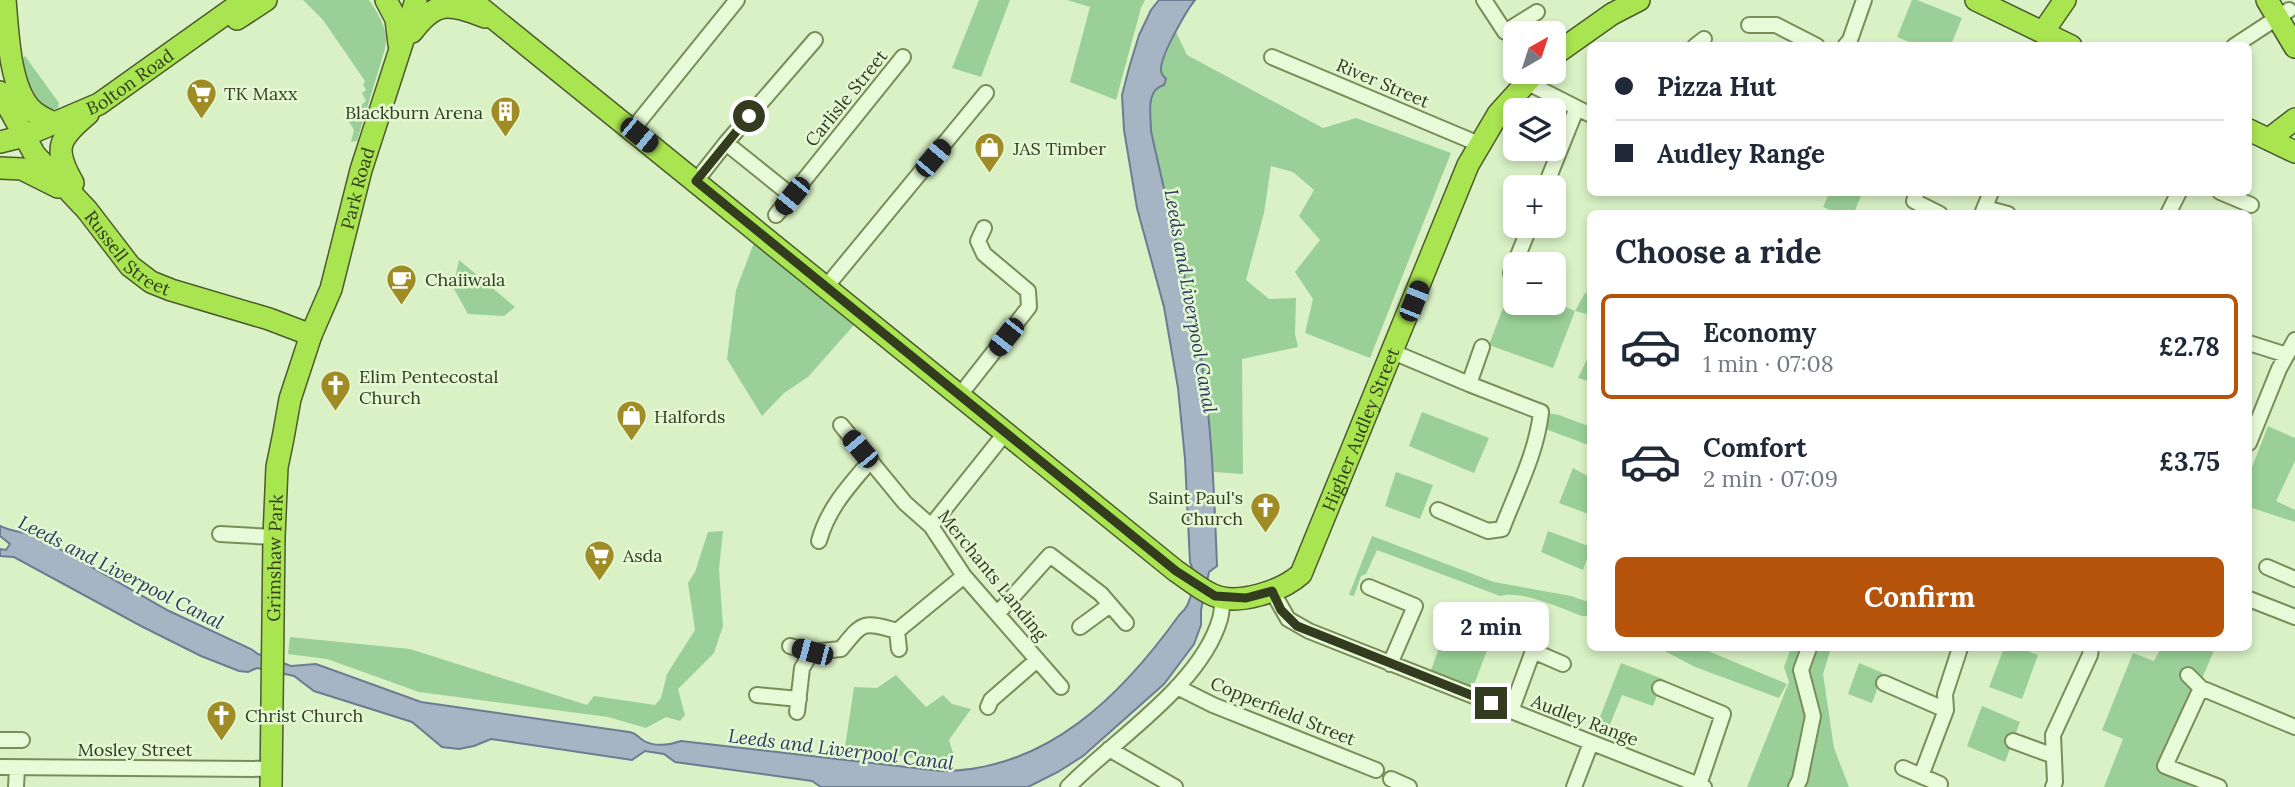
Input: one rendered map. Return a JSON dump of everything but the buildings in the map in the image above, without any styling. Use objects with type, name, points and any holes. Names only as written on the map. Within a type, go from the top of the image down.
[{"type":"highway","points":[[5,0],[8,86],[21,109],[21,121],[11,140]]},
{"type":"highway","name":"Bolton Road","points":[[11,140],[99,104],[245,0]]},
{"type":"highway","points":[[215,22],[230,23],[267,0]]},
{"type":"highway","points":[[386,0],[398,27],[399,51]]},
{"type":"highway","name":"Park Road","points":[[311,335],[331,289],[361,170],[416,0]]},
{"type":"highway","points":[[471,0],[1176,571],[1219,597],[1246,598],[1272,591]]},
{"type":"highway","points":[[1566,44],[1608,7],[1639,0]]},
{"type":"highway","points":[[1976,0],[2055,40],[2065,0]]},
{"type":"highway","points":[[399,51],[426,12],[436,6],[468,10],[498,21]]},
{"type":"highway","points":[[2282,9],[2295,47]]},
{"type":"highway","name":"Higher Audley Street","points":[[1272,591],[1290,584],[1301,574],[1468,165],[1499,114],[1525,84]]},
{"type":"highway","points":[[8,86],[29,108],[54,123]]},
{"type":"highway","points":[[88,210],[61,164],[61,153],[64,138],[70,129],[99,104]]},
{"type":"highway","points":[[2269,139],[2295,119]]},
{"type":"highway","points":[[2252,131],[2295,152]]},
{"type":"highway","name":"Russell Street","points":[[11,140],[35,155],[88,210],[130,266],[151,282],[311,335]]},
{"type":"highway","points":[[0,168],[31,173],[54,184],[88,210]]},
{"type":"highway","points":[[269,319],[313,309],[331,289]]},
{"type":"highway","name":"Grimshaw Park","points":[[271,778],[277,467],[290,399],[311,335]]},
{"type":"street","points":[[632,130],[737,0]]},
{"type":"street","points":[[1484,0],[1505,32],[1537,12]]},
{"type":"street","points":[[1848,42],[1864,0]]},
{"type":"street","points":[[2239,42],[2282,9]]},
{"type":"street","points":[[1749,25],[1776,25],[1809,42]]},
{"type":"street","points":[[696,181],[814,40]]},
{"type":"street","name":"Carlisle Street","points":[[776,215],[903,57]]},
{"type":"street","name":"River Street","points":[[1272,57],[1479,144]]},
{"type":"street","points":[[1541,84],[1576,110],[1587,114]]},
{"type":"street","points":[[826,287],[986,93]]},
{"type":"street","points":[[1550,175],[1576,110]]},
{"type":"street","points":[[726,143],[792,196]]},
{"type":"street","points":[[1916,196],[1914,201],[1932,210]]},
{"type":"street","points":[[2234,206],[2251,205]]},
{"type":"street","points":[[960,395],[1029,307],[1028,291],[984,254],[978,241],[984,228]]},
{"type":"street","points":[[2252,436],[2295,340]]},
{"type":"street","points":[[2252,344],[2287,355]]},
{"type":"street","points":[[1469,384],[1482,347]]},
{"type":"street","points":[[1393,352],[1541,412],[1540,427],[1502,530],[1488,531],[1438,510]]},
{"type":"street","name":"Merchants Landing","points":[[841,425],[905,503],[931,526],[964,576],[1061,687]]},
{"type":"street","points":[[931,526],[1006,432]]},
{"type":"street","points":[[819,541],[824,523],[837,500],[871,460]]},
{"type":"street","points":[[220,534],[274,537]]},
{"type":"street","points":[[998,613],[1050,555],[1091,586],[1126,623]]},
{"type":"street","points":[[2267,568],[2295,579]]},
{"type":"street","points":[[897,631],[964,576]]},
{"type":"street","points":[[1368,587],[1415,606],[1390,664]]},
{"type":"street","name":"Audley Range","points":[[1272,591],[1281,610],[1297,626],[1702,786]]},
{"type":"street","points":[[1068,787],[1194,669],[1210,644],[1221,618],[1219,597]]},
{"type":"street","points":[[2252,600],[2295,617]]},
{"type":"street","points":[[1080,627],[1110,605]]},
{"type":"street","points":[[790,646],[812,652],[841,649],[858,628],[871,624],[897,631]]},
{"type":"street","points":[[897,631],[899,649]]},
{"type":"street","points":[[1511,711],[1533,651],[1563,664]]},
{"type":"street","points":[[1796,787],[1813,716],[1801,670],[1808,651]]},
{"type":"street","points":[[1921,776],[1946,710],[1945,694],[1959,651]]},
{"type":"street","points":[[2053,787],[2053,735],[2091,651]]},
{"type":"street","points":[[757,695],[798,705],[803,668],[812,652]]},
{"type":"street","points":[[988,707],[991,700],[1037,660]]},
{"type":"street","points":[[2188,675],[2201,688],[2295,727]]},
{"type":"street","points":[[1884,684],[1946,710]]},
{"type":"street","name":"Copperfield Street","points":[[1177,687],[1213,705],[1376,770]]},
{"type":"street","points":[[1660,688],[1723,714],[1702,786]]},
{"type":"street","points":[[2201,688],[2165,766],[2218,787]]},
{"type":"street","points":[[0,740],[22,740]]},
{"type":"street","points":[[2013,741],[2054,756]]},
{"type":"street","points":[[1574,787],[1591,743]]},
{"type":"street","points":[[1109,749],[1175,787]]},
{"type":"street","name":"Mosley Street","points":[[0,767],[271,778]]},
{"type":"street","points":[[16,787],[17,768]]},
{"type":"street","points":[[1903,768],[1940,784]]},
{"type":"street","points":[[1391,779],[1409,787]]},
{"type":"green space","points":[[303,0],[369,0],[383,23],[385,49],[357,141],[351,142],[354,130],[346,117],[366,101],[362,93],[366,90],[363,84],[365,81],[323,20]]},
{"type":"green space","points":[[979,0],[1010,0],[981,77],[952,68]]},
{"type":"green space","points":[[1067,0],[1145,0],[1116,100],[1070,82],[1090,7]]},
{"type":"green space","points":[[1912,0],[1962,18],[1952,42],[1910,42],[1897,37]]},
{"type":"green space","points":[[1176,32],[1187,55],[1323,128],[1356,118],[1451,153],[1370,358],[1305,333],[1313,299],[1295,272],[1320,240],[1299,216],[1314,190],[1293,172],[1271,166],[1264,213],[1246,280],[1269,299],[1296,298],[1295,334],[1298,347],[1242,359],[1243,474],[1214,472],[1195,323],[1151,131],[1152,95],[1160,79],[1160,68]]},
{"type":"green space","points":[[25,56],[59,103],[58,108],[48,110],[35,103],[27,85],[23,58]]},
{"type":"green space","points":[[1828,196],[1861,196],[1855,210],[1830,210],[1823,207]]},
{"type":"green space","points":[[758,232],[862,316],[808,377],[784,393],[762,416],[727,359],[736,290]]},
{"type":"green space","points":[[459,260],[515,307],[504,316],[468,314],[453,287]]},
{"type":"green space","points":[[1585,293],[1587,293],[1587,314],[1575,311]]},
{"type":"green space","points":[[1566,307],[1575,311],[1553,368],[1489,345],[1503,308],[1503,315],[1566,315]]},
{"type":"green space","points":[[1587,359],[1587,381],[1578,378]]},
{"type":"green space","points":[[1422,412],[1489,438],[1474,473],[1409,446]]},
{"type":"green space","points":[[1541,412],[1559,415],[1587,426],[1587,445],[1540,427]]},
{"type":"green space","points":[[2268,426],[2295,438],[2295,461],[2276,501],[2295,510],[2295,522],[2252,508],[2252,467]]},
{"type":"green space","points":[[1573,468],[1587,476],[1587,514],[1559,503]]},
{"type":"green space","points":[[1396,472],[1433,485],[1420,519],[1385,506]]},
{"type":"green space","points":[[723,531],[719,569],[723,626],[714,653],[678,689],[685,715],[680,721],[666,717],[646,728],[608,717],[419,692],[327,659],[288,654],[290,637],[410,649],[587,705],[594,696],[655,705],[661,698],[667,674],[695,630],[688,583],[695,572],[708,532]]},
{"type":"green space","points":[[1548,531],[1587,546],[1587,558],[1583,570],[1541,552]]},
{"type":"green space","points":[[1372,536],[1494,582],[1571,596],[1587,602],[1587,616],[1519,595],[1500,596],[1377,550],[1366,574],[1361,576],[1354,596],[1349,595]]},
{"type":"green space","points":[[1453,608],[1496,627],[1470,695],[1428,679]]},
{"type":"green space","points":[[1665,651],[1708,651],[1787,684],[1779,698],[1695,667]]},
{"type":"green space","points":[[1790,651],[1830,651],[1823,674],[1834,748],[1849,787],[1747,787],[1789,682],[1784,667]]},
{"type":"green space","points":[[2003,651],[2028,651],[2038,655],[2022,699],[1989,687]]},
{"type":"green space","points":[[2159,651],[2214,651],[2165,766],[2219,787],[2104,787],[2123,739],[2102,730],[2133,653],[2154,661]]},
{"type":"green space","points":[[1621,663],[1663,679],[1653,706],[1622,695],[1609,727],[1598,722]]},
{"type":"green space","points":[[1859,663],[1883,673],[1872,703],[1848,694]]},
{"type":"green space","points":[[896,675],[926,707],[943,695],[952,704],[971,709],[949,740],[955,759],[913,758],[845,747],[854,687],[877,688]]},
{"type":"green space","points":[[1982,706],[2020,722],[2005,762],[1967,746]]},
{"type":"water","points":[[1159,0],[1195,0],[1165,55],[1161,70],[1166,79],[1164,85],[1154,92],[1150,104],[1150,118],[1195,323],[1205,383],[1217,566],[1209,572],[1201,610],[1201,625],[1194,644],[1164,684],[1083,756],[1028,787],[821,787],[812,781],[675,762],[664,754],[645,751],[632,760],[491,739],[459,749],[442,747],[412,722],[314,691],[294,676],[257,668],[248,672],[239,671],[201,656],[14,557],[0,556],[0,549],[6,550],[10,544],[0,536],[0,526],[37,536],[169,611],[258,654],[291,666],[316,664],[421,702],[629,732],[653,744],[681,741],[941,771],[979,768],[1015,758],[1048,743],[1078,723],[1133,673],[1184,610],[1192,590],[1193,574],[1178,388],[1164,307],[1137,208],[1124,130],[1122,95],[1139,35]]},
{"type":"place","name":"TK Maxx","points":[[201,120]]},
{"type":"place","name":"Blackburn Arena","points":[[506,139]]},
{"type":"place","name":"JAS Timber","points":[[990,175]]},
{"type":"place","name":"Chaiiwala","points":[[402,306]]},
{"type":"place","name":"Elim Pentecostal Church","points":[[336,413]]},
{"type":"place","name":"Halfords","points":[[631,443]]},
{"type":"place","name":"Saint Paul's Church","points":[[1266,534]]},
{"type":"place","name":"Asda","points":[[600,582]]},
{"type":"place","name":"Christ Church","points":[[222,742]]},
{"type":"route","points":[[749,116],[696,181],[1176,571],[1215,596],[1246,598],[1272,591],[1288,620],[1297,626],[1491,703]]},
{"type":"water label","name":"Leeds and Liverpool Canal","points":[[1191,301]]},
{"type":"water label","name":"Leeds and Liverpool Canal","points":[[121,572]]},
{"type":"water label","name":"Leeds and Liverpool Canal","points":[[841,749]]}]
